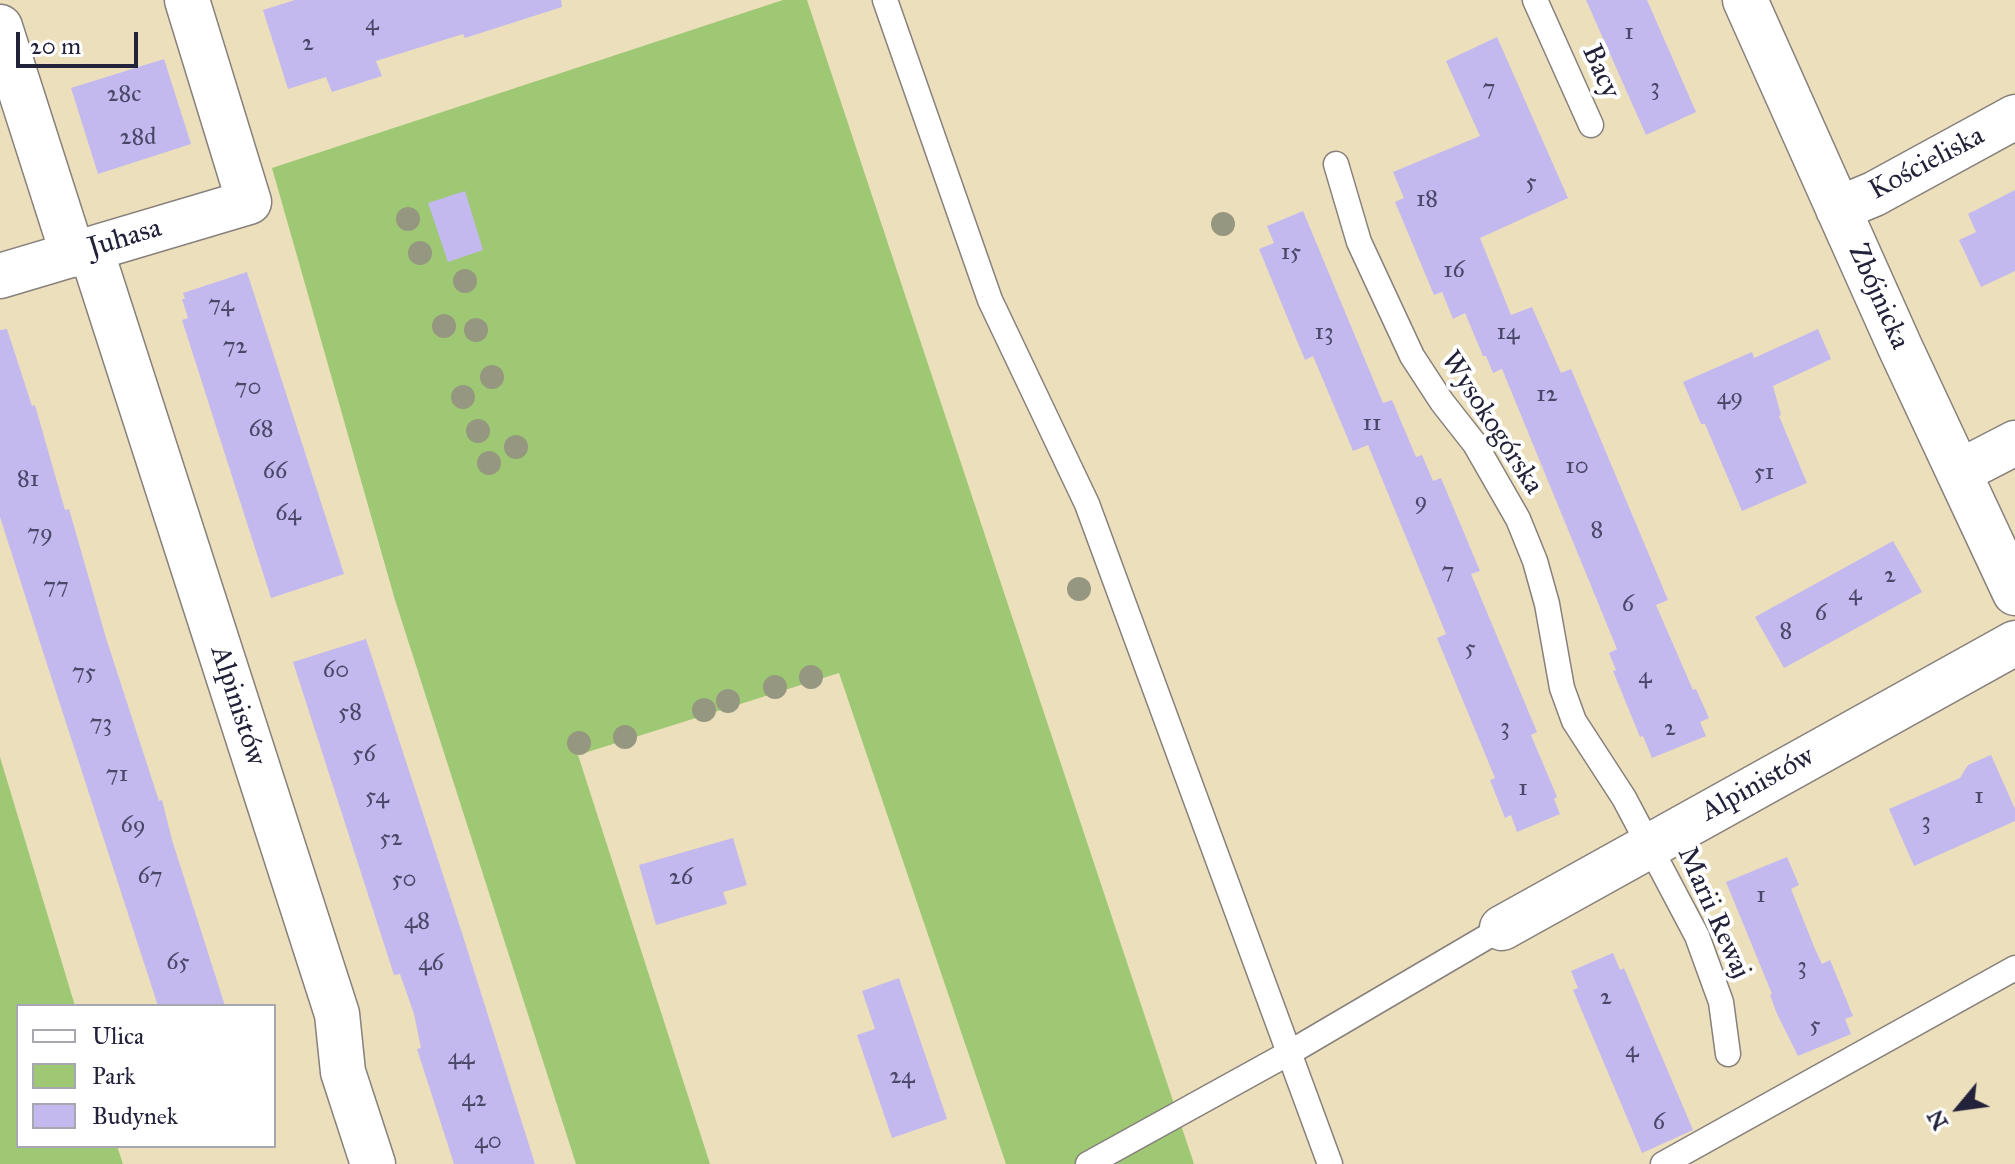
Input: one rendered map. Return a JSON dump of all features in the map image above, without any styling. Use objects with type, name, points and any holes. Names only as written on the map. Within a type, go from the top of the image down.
[{"type":"street","name":"Juhasa","points":[[0,276],[249,202],[187,0]]},
{"type":"street","name":"Zbójnicka","points":[[1745,0],[2015,593]]},
{"type":"street","name":"Alpinistów","points":[[0,27],[82,252],[337,1014],[343,1072],[373,1164]]},
{"type":"street","name":"Kościeliska","points":[[1838,209],[1874,194],[2015,117]]},
{"type":"street","points":[[1959,472],[2015,443]]},
{"type":"street","name":"Alpinistów","points":[[1502,928],[2015,643]]},
{"type":"lane","points":[[885,0],[990,300],[1087,504],[1330,1164]]},
{"type":"lane","name":"Bacy","points":[[1535,0],[1591,125]]},
{"type":"lane","name":"Wysokogórska","points":[[1336,164],[1359,242],[1412,356],[1475,444],[1518,519],[1535,561],[1547,604],[1562,688],[1574,721],[1624,798],[1649,845]]},
{"type":"lane","name":"Marii Rewaj","points":[[1649,845],[1697,936],[1711,971],[1721,1002],[1728,1054]]},
{"type":"lane","points":[[1088,1164],[1289,1053],[1502,928]]},
{"type":"lane","points":[[1663,1164],[2015,968]]},
{"type":"green space","points":[[783,0],[807,0],[1194,1164],[1006,1164],[839,673],[578,755],[710,1164],[576,1164],[395,600],[272,168]]},
{"type":"green space","points":[[0,757],[74,1004],[16,1004],[16,1148],[118,1148],[123,1164],[0,1164]]},
{"type":"building","points":[[295,0],[561,0],[562,7],[465,38],[463,34],[376,61],[382,76],[332,92],[326,77],[288,89],[263,10]]},
{"type":"building","points":[[1586,0],[1647,0],[1696,112],[1646,135]]},
{"type":"building","points":[[1497,37],[1568,198],[1480,238],[1511,315],[1532,307],[1561,373],[1571,369],[1668,600],[1656,605],[1693,690],[1696,689],[1709,718],[1700,722],[1706,736],[1652,758],[1613,671],[1616,670],[1609,653],[1617,649],[1502,369],[1493,373],[1465,313],[1453,319],[1442,292],[1434,295],[1395,202],[1404,198],[1393,172],[1480,136],[1446,61]]},
{"type":"building","points":[[164,59],[191,144],[98,174],[71,88]]},
{"type":"building","points":[[2015,190],[2015,271],[1981,287],[1959,240],[1976,232],[1968,214]]},
{"type":"building","points":[[465,191],[483,250],[448,262],[428,203]]},
{"type":"building","points":[[1303,211],[1383,403],[1392,400],[1416,457],[1422,455],[1433,481],[1441,478],[1480,571],[1471,574],[1537,732],[1531,735],[1557,797],[1554,799],[1560,814],[1517,832],[1511,815],[1505,818],[1490,780],[1495,778],[1437,638],[1446,634],[1368,445],[1353,451],[1313,356],[1305,360],[1259,249],[1274,243],[1267,226]]},
{"type":"building","points":[[247,272],[344,574],[271,598],[182,320],[188,318],[183,293]]},
{"type":"building","points":[[7,329],[32,406],[35,405],[65,510],[69,509],[106,638],[159,801],[162,800],[224,1004],[157,1004],[0,517],[0,330]]},
{"type":"building","points":[[1818,329],[1831,359],[1773,386],[1779,416],[1807,483],[1742,511],[1705,424],[1701,424],[1683,382],[1752,352],[1754,358]]},
{"type":"building","points":[[1893,541],[1922,592],[1784,668],[1755,617]]},
{"type":"building","points":[[366,639],[535,1164],[454,1164],[417,1049],[421,1048],[414,1014],[400,974],[394,975],[293,662]]},
{"type":"building","points":[[1991,755],[2015,809],[2015,821],[1914,866],[1889,809],[1960,778],[1968,765]]},
{"type":"building","points":[[733,838],[747,885],[723,892],[727,904],[656,925],[639,865]]},
{"type":"building","points":[[1787,857],[1799,885],[1791,889],[1815,949],[1822,964],[1830,960],[1853,1016],[1845,1019],[1851,1034],[1798,1056],[1777,1014],[1772,994],[1726,882]]},
{"type":"building","points":[[1613,953],[1620,970],[1624,968],[1693,1130],[1642,1153],[1573,990],[1578,988],[1571,971]]},
{"type":"building","points":[[899,978],[947,1119],[892,1138],[857,1035],[875,1029],[862,991]]}]
